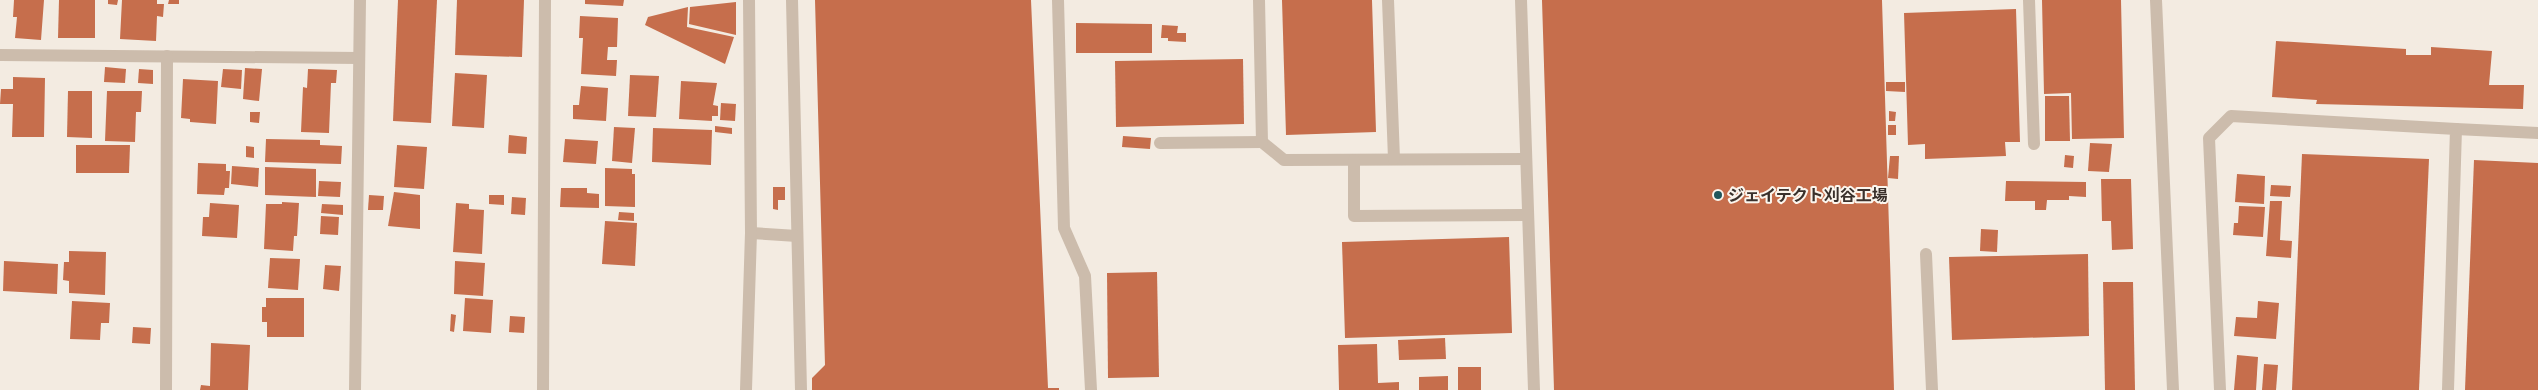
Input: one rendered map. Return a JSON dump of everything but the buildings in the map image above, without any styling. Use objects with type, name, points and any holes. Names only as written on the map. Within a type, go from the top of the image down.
[{"type":"street","points":[[355,390],[360,0]]},
{"type":"street","points":[[543,390],[544,0]]},
{"type":"street","points":[[746,390],[751,233],[749,0]]},
{"type":"street","points":[[792,0],[801,390]]},
{"type":"street","points":[[1058,0],[1064,228],[1085,276],[1091,390]]},
{"type":"street","points":[[1259,0],[1262,142]]},
{"type":"street","points":[[1388,0],[1394,159]]},
{"type":"street","points":[[1521,0],[1534,390]]},
{"type":"street","points":[[2029,0],[2034,144]]},
{"type":"street","points":[[2156,0],[2173,390]]},
{"type":"street","points":[[0,54],[359,58]]},
{"type":"street","points":[[166,390],[167,56]]},
{"type":"street","points":[[2220,390],[2209,138],[2231,116],[2456,130],[2538,133]]},
{"type":"street","points":[[2448,390],[2456,130]]},
{"type":"street","points":[[1160,144],[1262,142],[1284,160],[1526,159]]},
{"type":"street","points":[[1354,160],[1354,216],[1528,215]]},
{"type":"street","points":[[751,233],[797,236]]},
{"type":"street","points":[[1926,254],[1932,390]]},
{"type":"place","name":"ジェイテクト刈谷工場","points":[[1718,195]]}]
